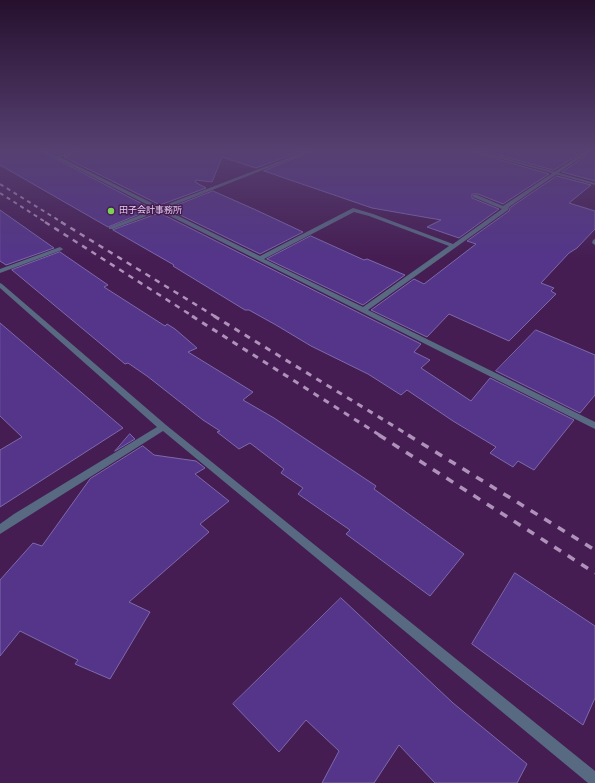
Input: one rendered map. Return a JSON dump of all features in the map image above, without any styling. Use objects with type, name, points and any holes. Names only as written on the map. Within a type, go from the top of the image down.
[{"type":"street","points":[[112,186],[595,426]]},
{"type":"street","points":[[111,228],[222,186]]},
{"type":"street","points":[[363,310],[506,209],[506,206],[536,186]]},
{"type":"street","points":[[474,196],[506,209]]},
{"type":"street","points":[[259,259],[353,210],[371,215],[454,246]]},
{"type":"street","points":[[0,271],[60,249]]},
{"type":"street","points":[[0,285],[163,427],[595,780]]},
{"type":"street","points":[[0,530],[18,517],[163,427]]},
{"type":"building","points":[[36,186],[107,186],[152,209],[108,227]]},
{"type":"building","points":[[121,186],[201,186],[206,188],[160,205]]},
{"type":"building","points":[[306,186],[531,186],[503,204],[478,194],[472,194],[472,198],[499,209],[459,238],[427,227],[441,220],[372,208]]},
{"type":"building","points":[[543,186],[590,186],[569,203],[595,211],[595,229],[577,248],[569,253],[541,283],[554,288],[551,291],[556,294],[509,341],[449,314],[427,337],[371,310],[414,279],[424,284],[476,244],[467,241],[509,211],[510,208]]},
{"type":"building","points":[[213,191],[303,232],[260,254],[168,209]]},
{"type":"building","points":[[0,210],[54,248],[6,265],[0,261]]},
{"type":"building","points":[[160,213],[421,344],[414,352],[430,360],[421,368],[471,401],[490,378],[574,420],[534,470],[518,461],[513,467],[490,453],[496,447],[453,421],[407,390],[401,395],[368,374],[311,346],[249,310],[245,310],[173,266],[174,265],[113,230]]},
{"type":"building","points":[[311,236],[364,260],[367,259],[405,275],[363,305],[267,259]]},
{"type":"building","points":[[60,252],[108,285],[104,287],[165,326],[167,324],[175,329],[197,348],[188,352],[253,392],[243,400],[274,418],[376,486],[374,489],[464,554],[430,596],[346,534],[350,530],[298,494],[303,488],[281,473],[284,469],[250,443],[239,449],[217,432],[220,431],[203,420],[147,376],[128,363],[125,364],[12,270]]},
{"type":"building","points":[[0,323],[123,428],[0,507],[0,450],[22,437],[0,416]]},
{"type":"building","points":[[536,330],[595,355],[595,395],[580,413],[496,371]]},
{"type":"building","points":[[130,434],[135,439],[115,451]]},
{"type":"building","points":[[143,446],[154,455],[196,461],[205,468],[195,474],[229,501],[200,524],[209,532],[129,602],[150,612],[110,679],[75,664],[78,660],[20,631],[0,656],[0,580],[33,543],[42,546],[90,479]]},
{"type":"building","points":[[515,573],[595,626],[595,698],[583,725],[472,644]]},
{"type":"building","points":[[341,598],[453,703],[527,764],[517,783],[435,783],[399,745],[374,783],[322,783],[339,751],[306,720],[279,752],[233,704]]},
{"type":"railway","points":[[2,186],[63,223]]},
{"type":"railway","points":[[0,193],[47,223]]},
{"type":"railway","points":[[45,222],[194,317]]},
{"type":"railway","points":[[61,222],[216,317]]},
{"type":"railway","points":[[192,316],[381,436]]},
{"type":"railway","points":[[214,316],[410,436]]},
{"type":"railway","points":[[379,435],[595,573]]},
{"type":"railway","points":[[408,435],[595,550]]},
{"type":"place","name":"田子会計事務所","points":[[111,211]]}]
